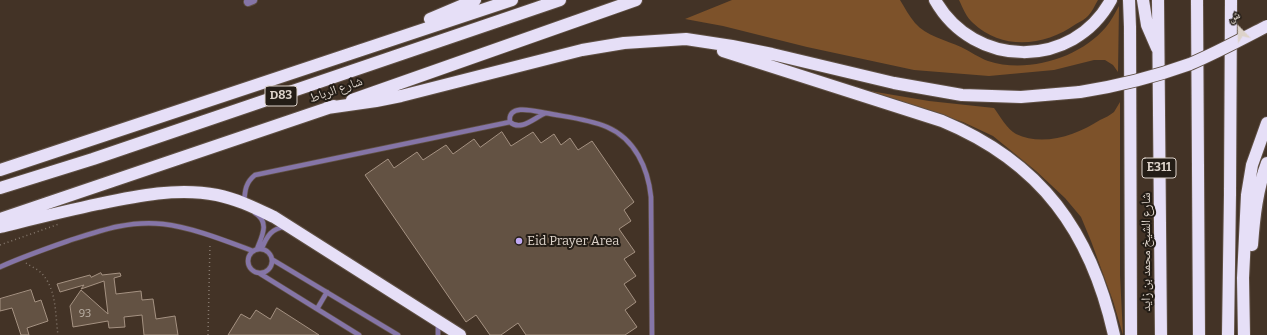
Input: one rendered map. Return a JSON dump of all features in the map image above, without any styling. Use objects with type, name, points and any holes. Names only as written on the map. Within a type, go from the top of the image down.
[{"type":"highway","points":[[361,49],[475,0]]},
{"type":"highway","points":[[0,170],[512,0]]},
{"type":"highway","name":"شارع الرباط","points":[[0,188],[93,159],[560,0]]},
{"type":"highway","name":"شارع الرباط","points":[[0,220],[636,0]]},
{"type":"highway","points":[[935,0],[941,10],[958,28],[978,42],[1002,50],[1027,52],[1052,48],[1075,38],[1102,15],[1111,0]]},
{"type":"highway","points":[[1129,0],[1131,335]]},
{"type":"highway","points":[[1142,0],[1147,25],[1158,51]]},
{"type":"highway","name":"شارع الشيخ محمد بن زايد","points":[[1158,0],[1161,335]]},
{"type":"highway","points":[[1197,0],[1199,335]]},
{"type":"highway","points":[[1228,335],[1230,0]]},
{"type":"highway","points":[[327,108],[401,96],[582,50],[624,43],[686,39],[765,53],[894,83],[962,95],[1021,97],[1080,92],[1136,81],[1164,73],[1217,52],[1267,26]]},
{"type":"highway","points":[[686,39],[942,121],[976,136],[997,149],[1035,180],[1070,222],[1080,238],[1097,276],[1110,316],[1114,335]]},
{"type":"highway","points":[[1244,332],[1243,278],[1247,194],[1252,165],[1267,123]]},
{"type":"highway","points":[[1244,332],[1250,299],[1254,220],[1267,163]]},
{"type":"highway","points":[[0,227],[49,214],[138,196],[188,192],[216,194],[244,203],[274,217],[459,335]]},
{"type":"lane","points":[[510,122],[511,113],[515,110],[546,113],[592,122],[607,127],[621,136],[633,147],[642,160],[650,184],[651,197],[652,335]]},
{"type":"lane","points":[[244,203],[246,185],[255,175],[510,122],[513,125],[521,126],[546,113]]},
{"type":"lane","points":[[230,198],[233,203],[257,215],[264,224],[263,232],[255,250],[248,258],[249,266],[255,272],[259,273],[359,335]]},
{"type":"lane","points":[[0,267],[107,228],[126,224],[164,224],[255,250],[262,248],[269,252],[273,260],[398,335]]},
{"type":"lane","points":[[262,248],[267,237],[274,230],[289,227]]},
{"type":"lane","points":[[259,273],[263,273],[270,268],[273,260]]},
{"type":"lane","points":[[318,309],[327,292]]},
{"type":"lane","points":[[438,322],[438,335]]},
{"type":"path","points":[[0,245],[64,223]]},
{"type":"path","points":[[208,335],[210,236]]},
{"type":"path","points":[[19,259],[39,271],[47,279],[53,294],[58,335]]},
{"type":"shaded area","points":[[732,0],[900,0],[915,23],[930,34],[961,47],[988,61],[1003,65],[1019,66],[1052,60],[1068,55],[1082,47],[1095,38],[1106,27],[1119,6],[1118,72],[1113,65],[1105,60],[1094,60],[1054,70],[989,76],[914,70],[807,47],[723,26],[685,19]]},
{"type":"shaded area","points":[[959,0],[1098,0],[1087,17],[1064,31],[1038,41],[1024,42],[997,38],[985,32],[968,18]]},
{"type":"shaded area","points":[[864,90],[929,101],[994,108],[1013,132],[1026,138],[1037,139],[1060,138],[1081,130],[1114,112],[1120,102],[1120,275],[1123,335],[1113,301],[1081,217],[1065,198],[1036,171],[993,136],[963,122]]},
{"type":"building","name":"Eid Prayer Area","points":[[502,132],[511,146],[533,132],[541,143],[554,134],[561,145],[570,138],[578,150],[592,141],[634,202],[624,210],[631,221],[619,229],[635,252],[624,259],[636,276],[624,284],[636,302],[625,310],[637,327],[625,335],[526,335],[518,323],[501,335],[490,335],[476,315],[466,322],[365,175],[388,159],[394,168],[417,152],[423,160],[446,145],[453,154],[474,139],[480,147]]},
{"type":"building","points":[[101,273],[102,275],[120,273],[121,276],[114,278],[116,294],[141,291],[142,300],[153,299],[156,319],[175,316],[178,335],[144,335],[142,315],[124,317],[125,327],[109,328],[108,321],[73,327],[70,306],[81,290],[108,314],[104,281],[81,289],[84,285],[60,292],[57,284],[90,275],[91,277]]},
{"type":"building","points":[[31,290],[35,302],[41,300],[48,321],[27,328],[29,335],[21,335],[12,308],[0,311],[0,299]]},
{"type":"building","points":[[277,308],[319,335],[228,335],[241,314],[250,319],[256,310],[270,319]]},
{"type":"place","name":"Eid Prayer Area","points":[[519,241]]}]
